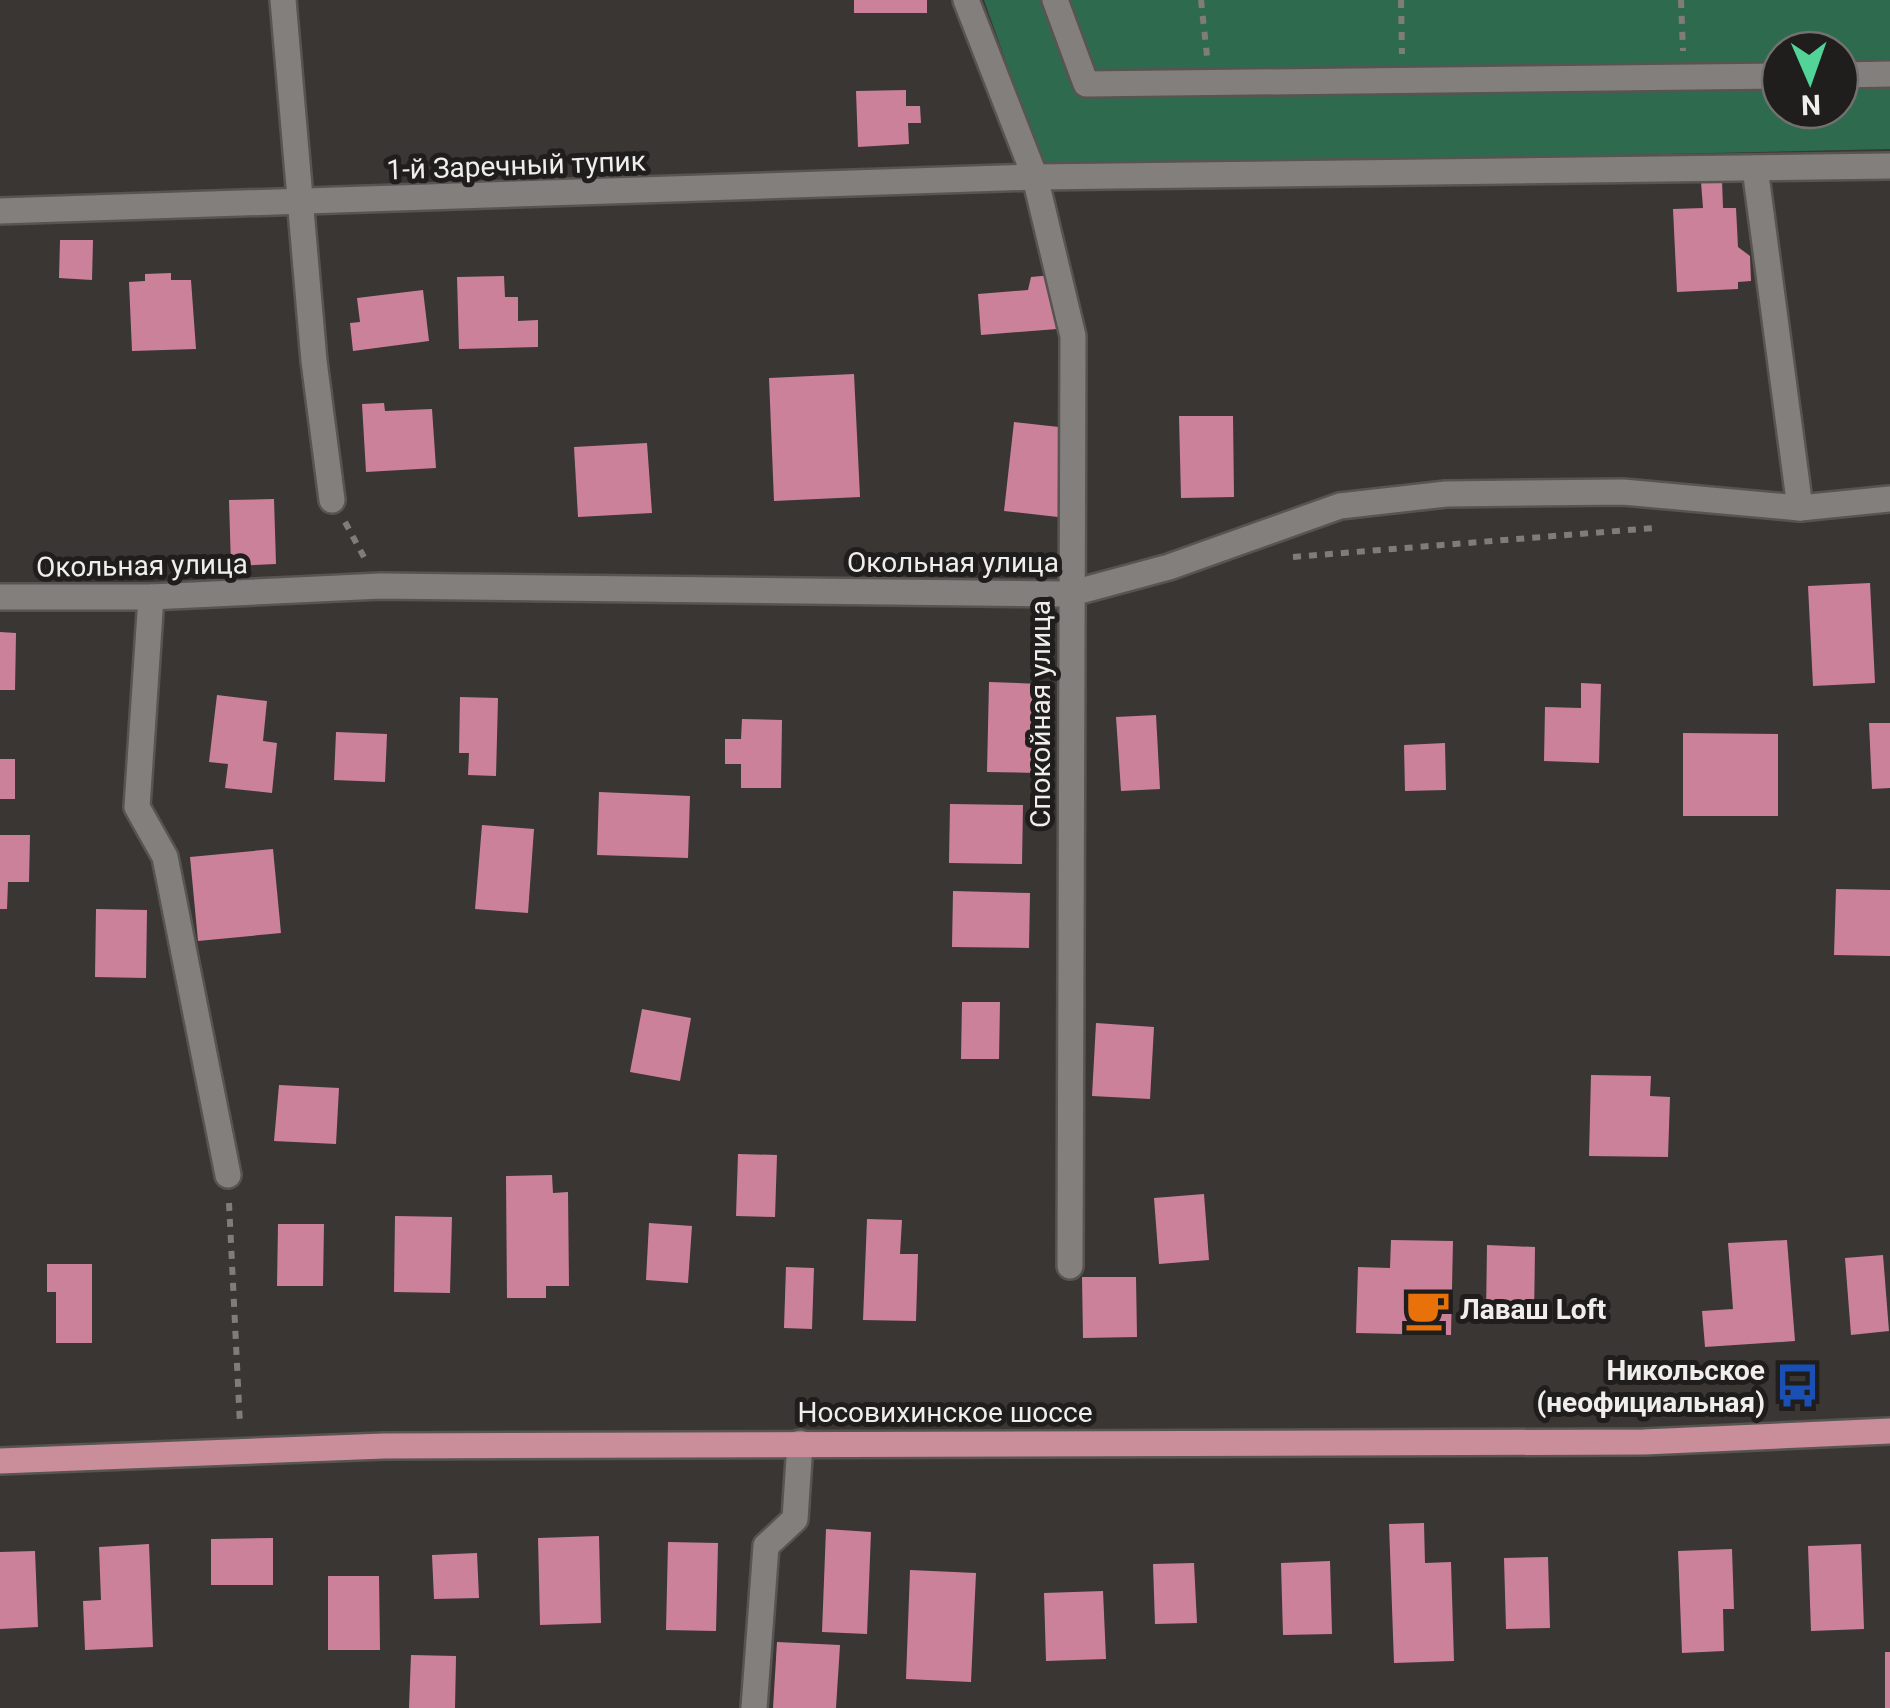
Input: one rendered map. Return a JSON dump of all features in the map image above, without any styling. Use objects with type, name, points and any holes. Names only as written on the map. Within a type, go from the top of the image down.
[{"type":"main road","name":"Носовихинское шоссе","points":[[0,1462],[241,1451],[800,1443],[1644,1442],[1890,1431]]},
{"type":"street","points":[[283,0],[314,361],[332,500]]},
{"type":"street","name":"Спокойная улица","points":[[966,0],[1035,177],[1073,336],[1070,1266]]},
{"type":"street","points":[[1055,0],[1086,84],[1760,76]]},
{"type":"street","points":[[1860,75],[1890,74]]},
{"type":"street","name":"1-й Заречный тупик","points":[[0,211],[1035,177],[1890,166]]},
{"type":"street","points":[[1755,168],[1800,508]]},
{"type":"street","name":"Окольная улица","points":[[0,598],[151,597],[381,586],[1070,594],[1169,567],[1340,506],[1446,494],[1623,492],[1800,508],[1890,499]]},
{"type":"street","points":[[151,597],[137,807],[164,857],[228,1175]]},
{"type":"street","points":[[754,1708],[766,1546],[795,1519],[800,1443]]},
{"type":"path","points":[[1201,0],[1211,82]]},
{"type":"path","points":[[1401,0],[1403,80]]},
{"type":"path","points":[[1682,0],[1684,77]]},
{"type":"path","points":[[332,500],[381,586]]},
{"type":"path","points":[[1287,558],[1661,527]]},
{"type":"path","points":[[228,1175],[241,1451]]},
{"type":"green space","points":[[984,0],[1890,0],[1890,149],[1044,168]]},
{"type":"building","points":[[854,0],[927,0],[927,13],[854,13]]},
{"type":"building","points":[[906,90],[906,106],[920,106],[921,123],[908,123],[909,144],[858,147],[856,91]]},
{"type":"building","points":[[1722,180],[1723,208],[1736,208],[1738,247],[1750,256],[1751,281],[1738,282],[1738,289],[1677,292],[1673,209],[1703,208],[1701,182]]},
{"type":"building","points":[[60,240],[93,240],[92,280],[59,278]]},
{"type":"building","points":[[171,273],[171,280],[191,280],[196,349],[132,351],[129,282],[145,281],[145,274]]},
{"type":"building","points":[[1052,275],[1057,329],[981,335],[978,294],[1028,290],[1031,277]]},
{"type":"building","points":[[504,276],[505,297],[518,297],[518,321],[538,320],[538,347],[459,349],[457,277]]},
{"type":"building","points":[[423,290],[429,341],[353,351],[350,323],[360,322],[357,298]]},
{"type":"building","points":[[854,374],[860,497],[774,501],[769,378]]},
{"type":"building","points":[[384,403],[385,411],[432,409],[436,468],[366,472],[362,404]]},
{"type":"building","points":[[1179,416],[1233,416],[1234,497],[1181,498]]},
{"type":"building","points":[[1014,422],[1068,428],[1058,517],[1004,511]]},
{"type":"building","points":[[647,443],[652,513],[578,517],[574,447]]},
{"type":"building","points":[[274,499],[276,564],[231,566],[229,500]]},
{"type":"building","points":[[1870,583],[1875,683],[1813,686],[1808,586]]},
{"type":"building","points":[[0,632],[16,633],[15,690],[0,690]]},
{"type":"building","points":[[989,682],[1041,684],[1039,773],[987,772]]},
{"type":"building","points":[[1581,683],[1601,684],[1599,763],[1544,761],[1545,707],[1581,708]]},
{"type":"building","points":[[217,695],[267,701],[263,741],[277,743],[272,793],[225,788],[228,764],[209,762]]},
{"type":"building","points":[[460,697],[498,698],[496,776],[468,775],[469,753],[459,753]]},
{"type":"building","points":[[1156,715],[1160,789],[1121,791],[1116,717]]},
{"type":"building","points":[[742,719],[782,720],[781,788],[741,788],[741,764],[725,764],[725,739],[741,739]]},
{"type":"building","points":[[1869,723],[1890,723],[1890,788],[1872,789]]},
{"type":"building","points":[[336,732],[387,734],[385,782],[334,780]]},
{"type":"building","points":[[1683,733],[1778,734],[1778,816],[1683,816]]},
{"type":"building","points":[[1445,743],[1446,790],[1405,791],[1404,745]]},
{"type":"building","points":[[0,759],[15,759],[15,799],[0,799]]},
{"type":"building","points":[[599,792],[690,796],[688,858],[597,855]]},
{"type":"building","points":[[950,804],[1023,805],[1022,864],[949,863]]},
{"type":"building","points":[[482,825],[534,829],[528,913],[475,909]]},
{"type":"building","points":[[0,835],[30,835],[29,882],[8,882],[7,909],[0,909]]},
{"type":"building","points":[[273,849],[281,933],[198,941],[190,857]]},
{"type":"building","points":[[1836,889],[1890,890],[1890,956],[1834,955]]},
{"type":"building","points":[[953,891],[1030,893],[1029,948],[952,947]]},
{"type":"building","points":[[96,909],[147,910],[146,978],[95,977]]},
{"type":"building","points":[[962,1002],[1000,1002],[999,1059],[961,1059]]},
{"type":"building","points":[[642,1009],[691,1018],[680,1081],[630,1072]]},
{"type":"building","points":[[1096,1023],[1154,1027],[1150,1099],[1092,1096]]},
{"type":"building","points":[[1591,1075],[1651,1076],[1650,1096],[1670,1097],[1668,1157],[1589,1156]]},
{"type":"building","points":[[279,1085],[339,1088],[336,1144],[274,1141]]},
{"type":"building","points":[[738,1154],[777,1155],[775,1217],[736,1216]]},
{"type":"building","points":[[552,1175],[553,1193],[568,1192],[569,1286],[546,1286],[546,1298],[507,1298],[506,1176]]},
{"type":"building","points":[[1204,1194],[1209,1260],[1159,1264],[1154,1198]]},
{"type":"building","points":[[395,1216],[452,1217],[450,1293],[394,1292]]},
{"type":"building","points":[[867,1219],[902,1220],[900,1254],[918,1254],[916,1321],[863,1320]]},
{"type":"building","points":[[649,1223],[692,1226],[688,1283],[646,1280]]},
{"type":"building","points":[[278,1224],[324,1224],[323,1286],[277,1286]]},
{"type":"building","points":[[1391,1240],[1453,1241],[1451,1335],[1356,1333],[1358,1267],[1390,1268]]},
{"type":"building","points":[[1787,1240],[1795,1341],[1705,1347],[1702,1311],[1733,1309],[1728,1243]]},
{"type":"building","points":[[1487,1245],[1535,1247],[1534,1319],[1486,1319]]},
{"type":"building","points":[[1883,1255],[1889,1331],[1851,1335],[1845,1258]]},
{"type":"building","points":[[47,1264],[92,1264],[92,1343],[56,1343],[56,1292],[47,1292]]},
{"type":"building","points":[[786,1267],[814,1268],[812,1329],[784,1328]]},
{"type":"building","points":[[1082,1277],[1136,1277],[1137,1337],[1083,1338]]},
{"type":"building","points":[[1424,1523],[1425,1563],[1451,1562],[1454,1661],[1394,1663],[1389,1524]]},
{"type":"building","points":[[826,1529],[871,1532],[867,1634],[822,1632]]},
{"type":"building","points":[[599,1536],[601,1623],[540,1625],[538,1538]]},
{"type":"building","points":[[273,1538],[273,1585],[211,1585],[211,1539]]},
{"type":"building","points":[[668,1542],[718,1543],[716,1631],[666,1630]]},
{"type":"building","points":[[149,1544],[153,1647],[85,1650],[83,1601],[101,1600],[99,1547]]},
{"type":"building","points":[[1861,1544],[1864,1629],[1811,1631],[1808,1546]]},
{"type":"building","points":[[1732,1549],[1734,1609],[1723,1609],[1724,1651],[1682,1653],[1678,1551]]},
{"type":"building","points":[[35,1551],[38,1627],[0,1629],[0,1552]]},
{"type":"building","points":[[477,1553],[479,1598],[434,1599],[432,1555]]},
{"type":"building","points":[[1548,1557],[1550,1628],[1506,1629],[1504,1558]]},
{"type":"building","points":[[1330,1561],[1332,1634],[1283,1635],[1281,1563]]},
{"type":"building","points":[[1194,1563],[1197,1623],[1155,1624],[1153,1564]]},
{"type":"building","points":[[910,1570],[976,1573],[971,1682],[906,1679]]},
{"type":"building","points":[[328,1576],[379,1576],[380,1650],[328,1650]]},
{"type":"building","points":[[1103,1591],[1106,1659],[1046,1661],[1044,1593]]},
{"type":"building","points":[[777,1642],[840,1645],[836,1708],[773,1708]]},
{"type":"building","points":[[1885,1652],[1890,1652],[1890,1708],[1885,1708]]},
{"type":"building","points":[[411,1655],[456,1656],[455,1708],[409,1708]]},
{"type":"place","name":"Лаваш Loft","points":[[1427,1309]]},
{"type":"place","name":"Никольское (неофициальная)","points":[[1798,1386]]}]
